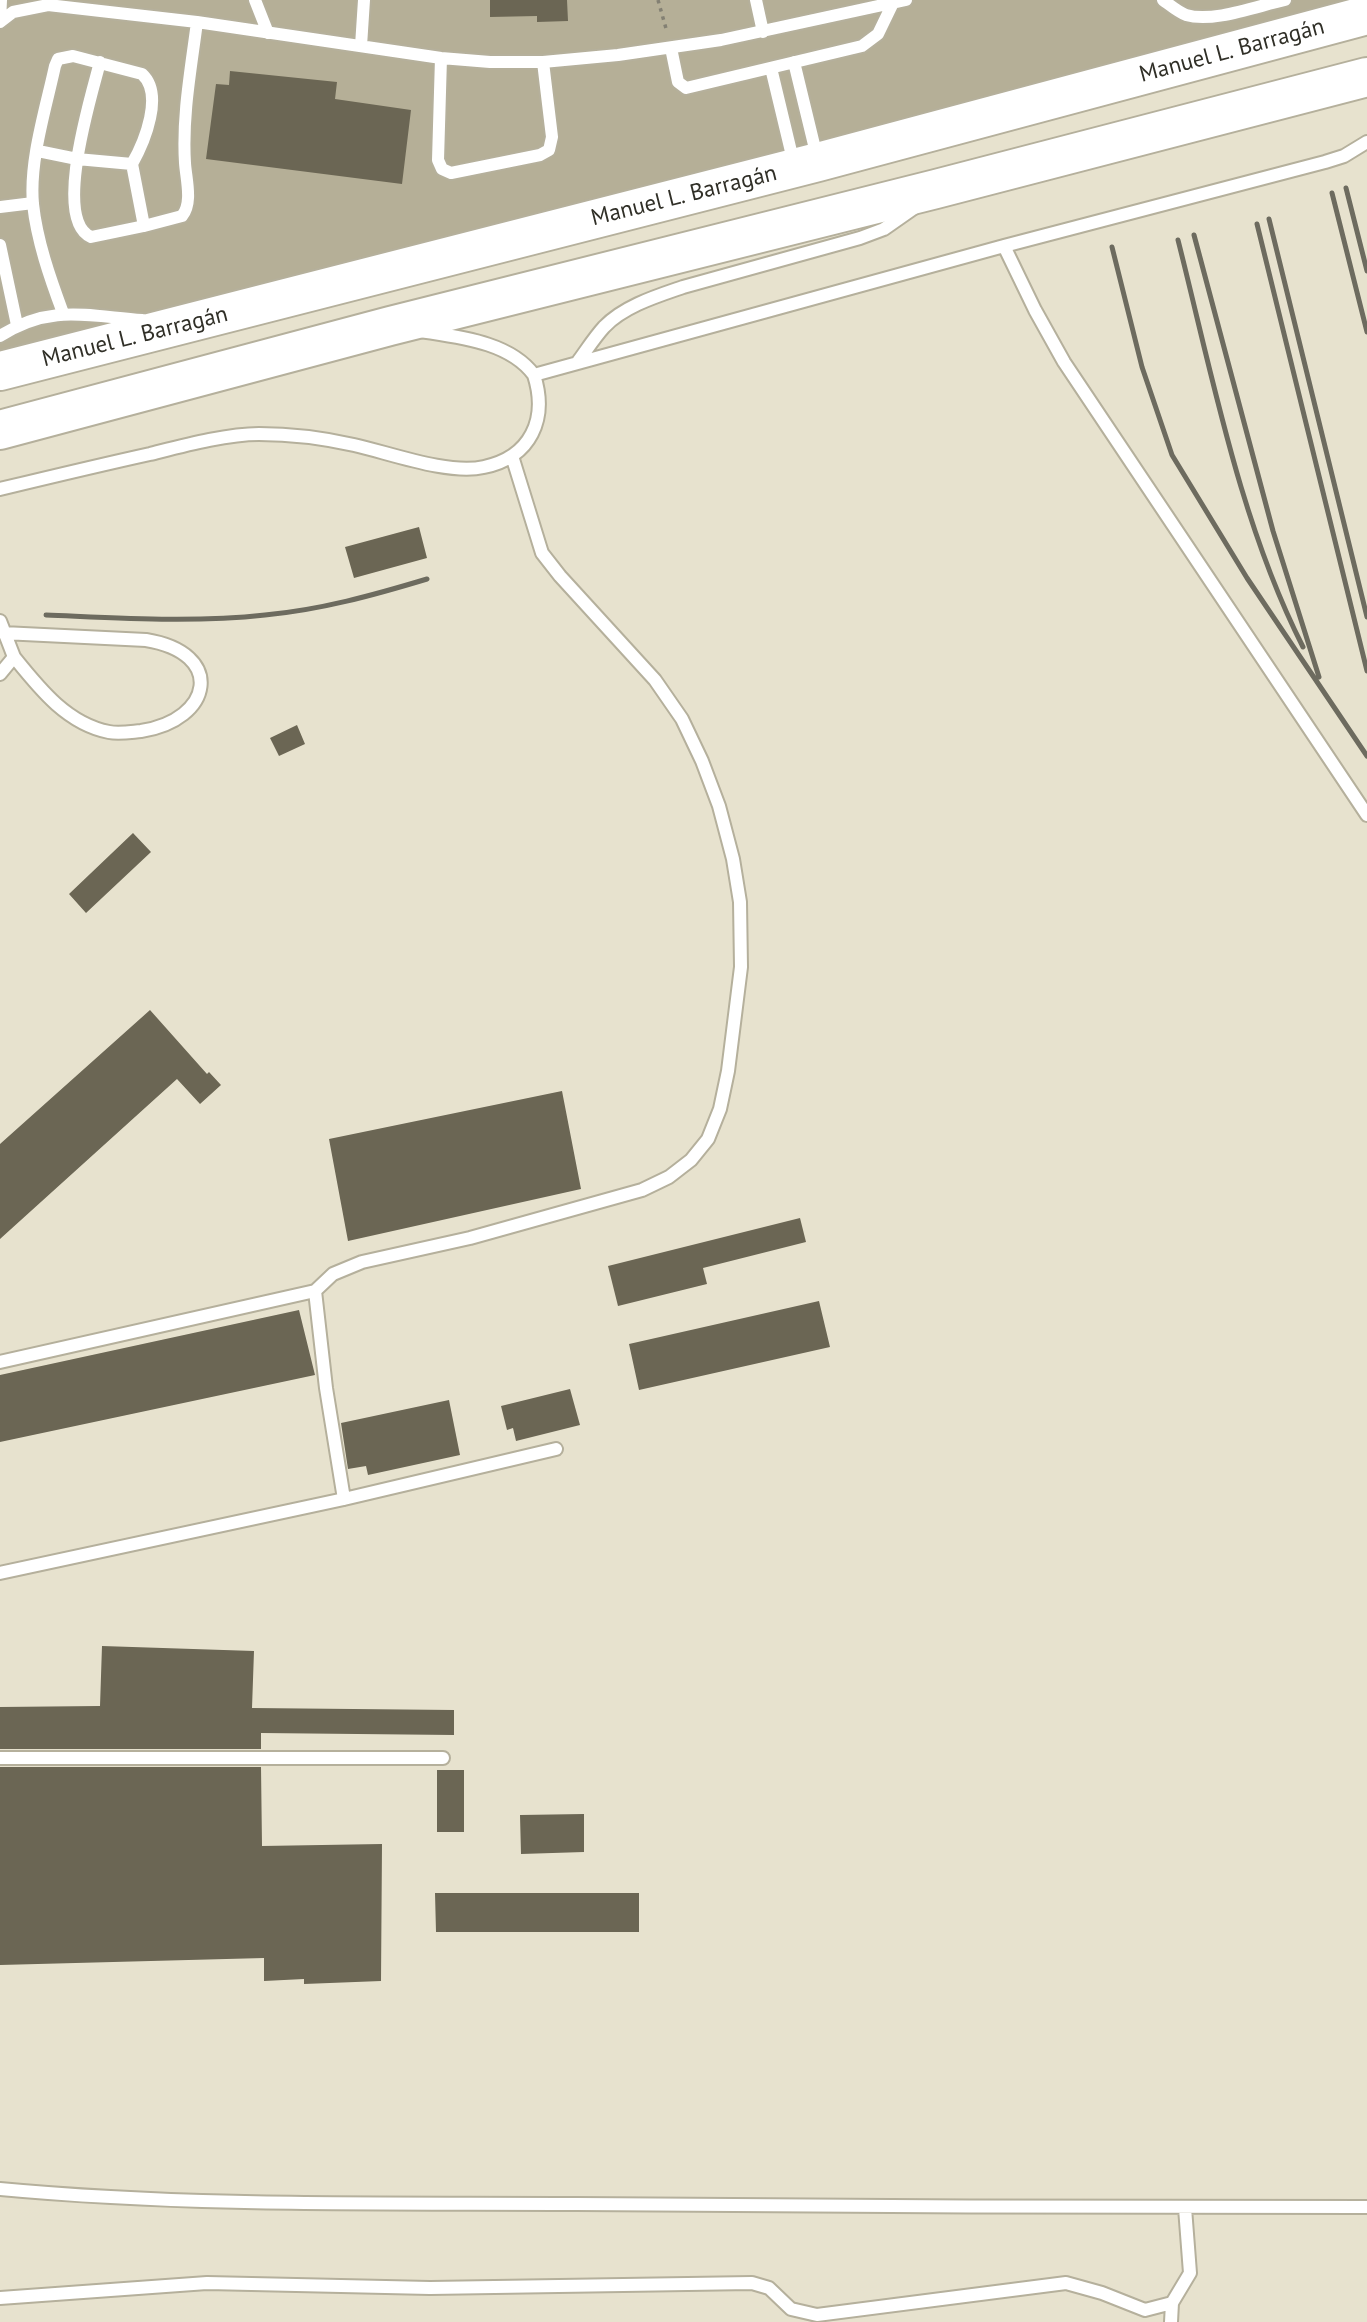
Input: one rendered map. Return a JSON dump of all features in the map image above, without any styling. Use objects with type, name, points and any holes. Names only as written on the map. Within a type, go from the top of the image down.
[{"type":"highway","name":"Manuel L. Barragán","points":[[0,371],[807,165],[1367,15]]},
{"type":"highway","points":[[0,430],[390,326],[1367,77]]},
{"type":"lane","points":[[0,22],[2,0]]},
{"type":"lane","points":[[119,13],[127,0]]},
{"type":"lane","points":[[255,0],[268,33]]},
{"type":"lane","points":[[361,46],[364,0]]},
{"type":"lane","points":[[756,0],[763,32]]},
{"type":"lane","points":[[1163,0],[1183,14],[1198,18],[1211,17],[1248,4],[1284,0]]},
{"type":"lane","points":[[0,22],[13,12],[48,5],[197,22],[441,58],[543,62],[671,48],[763,32],[899,1]]},
{"type":"lane","points":[[671,48],[678,82],[682,88],[853,49],[872,40],[899,1]]},
{"type":"lane","points":[[100,62],[77,159],[74,198],[78,222],[86,235],[97,237],[182,216],[188,203],[184,148],[197,22]]},
{"type":"lane","points":[[62,313],[48,270],[33,203],[38,151],[58,59],[73,56],[100,62],[142,74],[149,80],[153,99],[146,136],[132,163],[144,226]]},
{"type":"lane","points":[[441,58],[438,160],[442,169],[451,173],[540,155],[549,150],[552,137],[543,62]]},
{"type":"lane","points":[[794,62],[807,165]]},
{"type":"lane","points":[[771,68],[807,165]]},
{"type":"lane","points":[[534,375],[1004,246],[1325,162],[1364,146]]},
{"type":"lane","points":[[38,151],[77,159],[132,163]]},
{"type":"lane","points":[[577,363],[606,326],[637,306],[683,287],[884,229],[902,218],[936,189]]},
{"type":"lane","points":[[0,207],[33,203]]},
{"type":"lane","points":[[0,245],[17,325]]},
{"type":"lane","points":[[1004,246],[1064,362],[1367,815]]},
{"type":"lane","points":[[0,336],[17,325],[62,313],[184,324]]},
{"type":"lane","points":[[0,489],[186,445],[257,434],[316,437],[450,468],[485,467],[512,456],[528,442],[537,426],[540,408],[539,389],[527,365],[484,344],[454,336],[390,326]]},
{"type":"lane","points":[[0,1362],[315,1291],[333,1274],[362,1262],[470,1238],[642,1190],[669,1177],[691,1160],[708,1139],[720,1109],[728,1072],[741,967],[740,902],[733,859],[719,806],[682,719],[655,680],[559,576],[542,553],[512,456]]},
{"type":"lane","points":[[1,627],[146,640],[169,645],[185,653],[198,671],[201,687],[193,706],[171,722],[146,730],[109,733],[61,709],[39,688],[14,657],[1,627]]},
{"type":"lane","points":[[0,674],[14,657]]},
{"type":"lane","points":[[315,1291],[326,1388],[344,1499]]},
{"type":"lane","points":[[0,1573],[556,1450]]},
{"type":"lane","points":[[0,1758],[443,1758]]},
{"type":"lane","points":[[0,2189],[53,2194],[251,2202],[1367,2207]]},
{"type":"lane","points":[[1171,2322],[1172,2303],[1190,2273],[1185,2208]]},
{"type":"lane","points":[[0,2298],[207,2283],[430,2288],[752,2283],[769,2288],[790,2309],[817,2315],[1066,2283],[1145,2309],[1172,2303]]},
{"type":"path","points":[[659,0],[671,48]]},
{"type":"shaded area","points":[[0,0],[1367,0],[1367,2],[0,351]]},
{"type":"building","points":[[490,0],[567,0],[568,21],[537,22],[537,16],[490,17]]},
{"type":"building","points":[[230,71],[337,82],[335,99],[411,110],[402,184],[206,159],[216,84],[229,85]]},
{"type":"building","points":[[419,527],[427,558],[354,578],[345,547]]},
{"type":"building","points":[[297,725],[305,744],[279,756],[270,738]]},
{"type":"building","points":[[133,833],[151,852],[86,913],[69,894]]},
{"type":"building","points":[[150,1010],[207,1074],[209,1072],[221,1085],[200,1104],[177,1079],[0,1239],[0,1144]]},
{"type":"building","points":[[562,1091],[581,1189],[348,1241],[329,1139]]},
{"type":"building","points":[[800,1218],[806,1242],[703,1268],[707,1284],[618,1306],[608,1266]]},
{"type":"building","points":[[819,1301],[830,1347],[639,1390],[629,1344]]},
{"type":"building","points":[[299,1310],[315,1375],[0,1442],[0,1375]]},
{"type":"building","points":[[570,1389],[580,1425],[516,1441],[513,1428],[507,1430],[501,1406]]},
{"type":"building","points":[[449,1400],[460,1455],[368,1475],[366,1466],[348,1469],[341,1423]]},
{"type":"building","points":[[102,1646],[254,1651],[252,1708],[454,1710],[454,1735],[261,1733],[261,1749],[0,1749],[0,1707],[100,1706]]},
{"type":"building","points":[[0,1767],[261,1767],[262,1846],[382,1844],[381,1981],[304,1984],[304,1979],[264,1981],[264,1958],[0,1965]]},
{"type":"building","points":[[437,1770],[464,1770],[464,1832],[437,1832]]},
{"type":"building","points":[[584,1814],[584,1852],[521,1854],[520,1815]]},
{"type":"building","points":[[435,1893],[639,1893],[639,1932],[436,1932]]},
{"type":"railway","points":[[1346,188],[1367,271]]},
{"type":"railway","points":[[1332,193],[1367,332]]},
{"type":"railway","points":[[1269,219],[1367,617]]},
{"type":"railway","points":[[1257,224],[1367,671]]},
{"type":"railway","points":[[1194,235],[1273,531],[1319,677]]},
{"type":"railway","points":[[1178,240],[1245,499],[1281,599],[1303,647]]},
{"type":"railway","points":[[1112,247],[1142,367],[1172,455],[1247,578],[1367,756]]},
{"type":"railway","points":[[46,615],[183,619],[265,615],[347,601],[427,579]]}]
